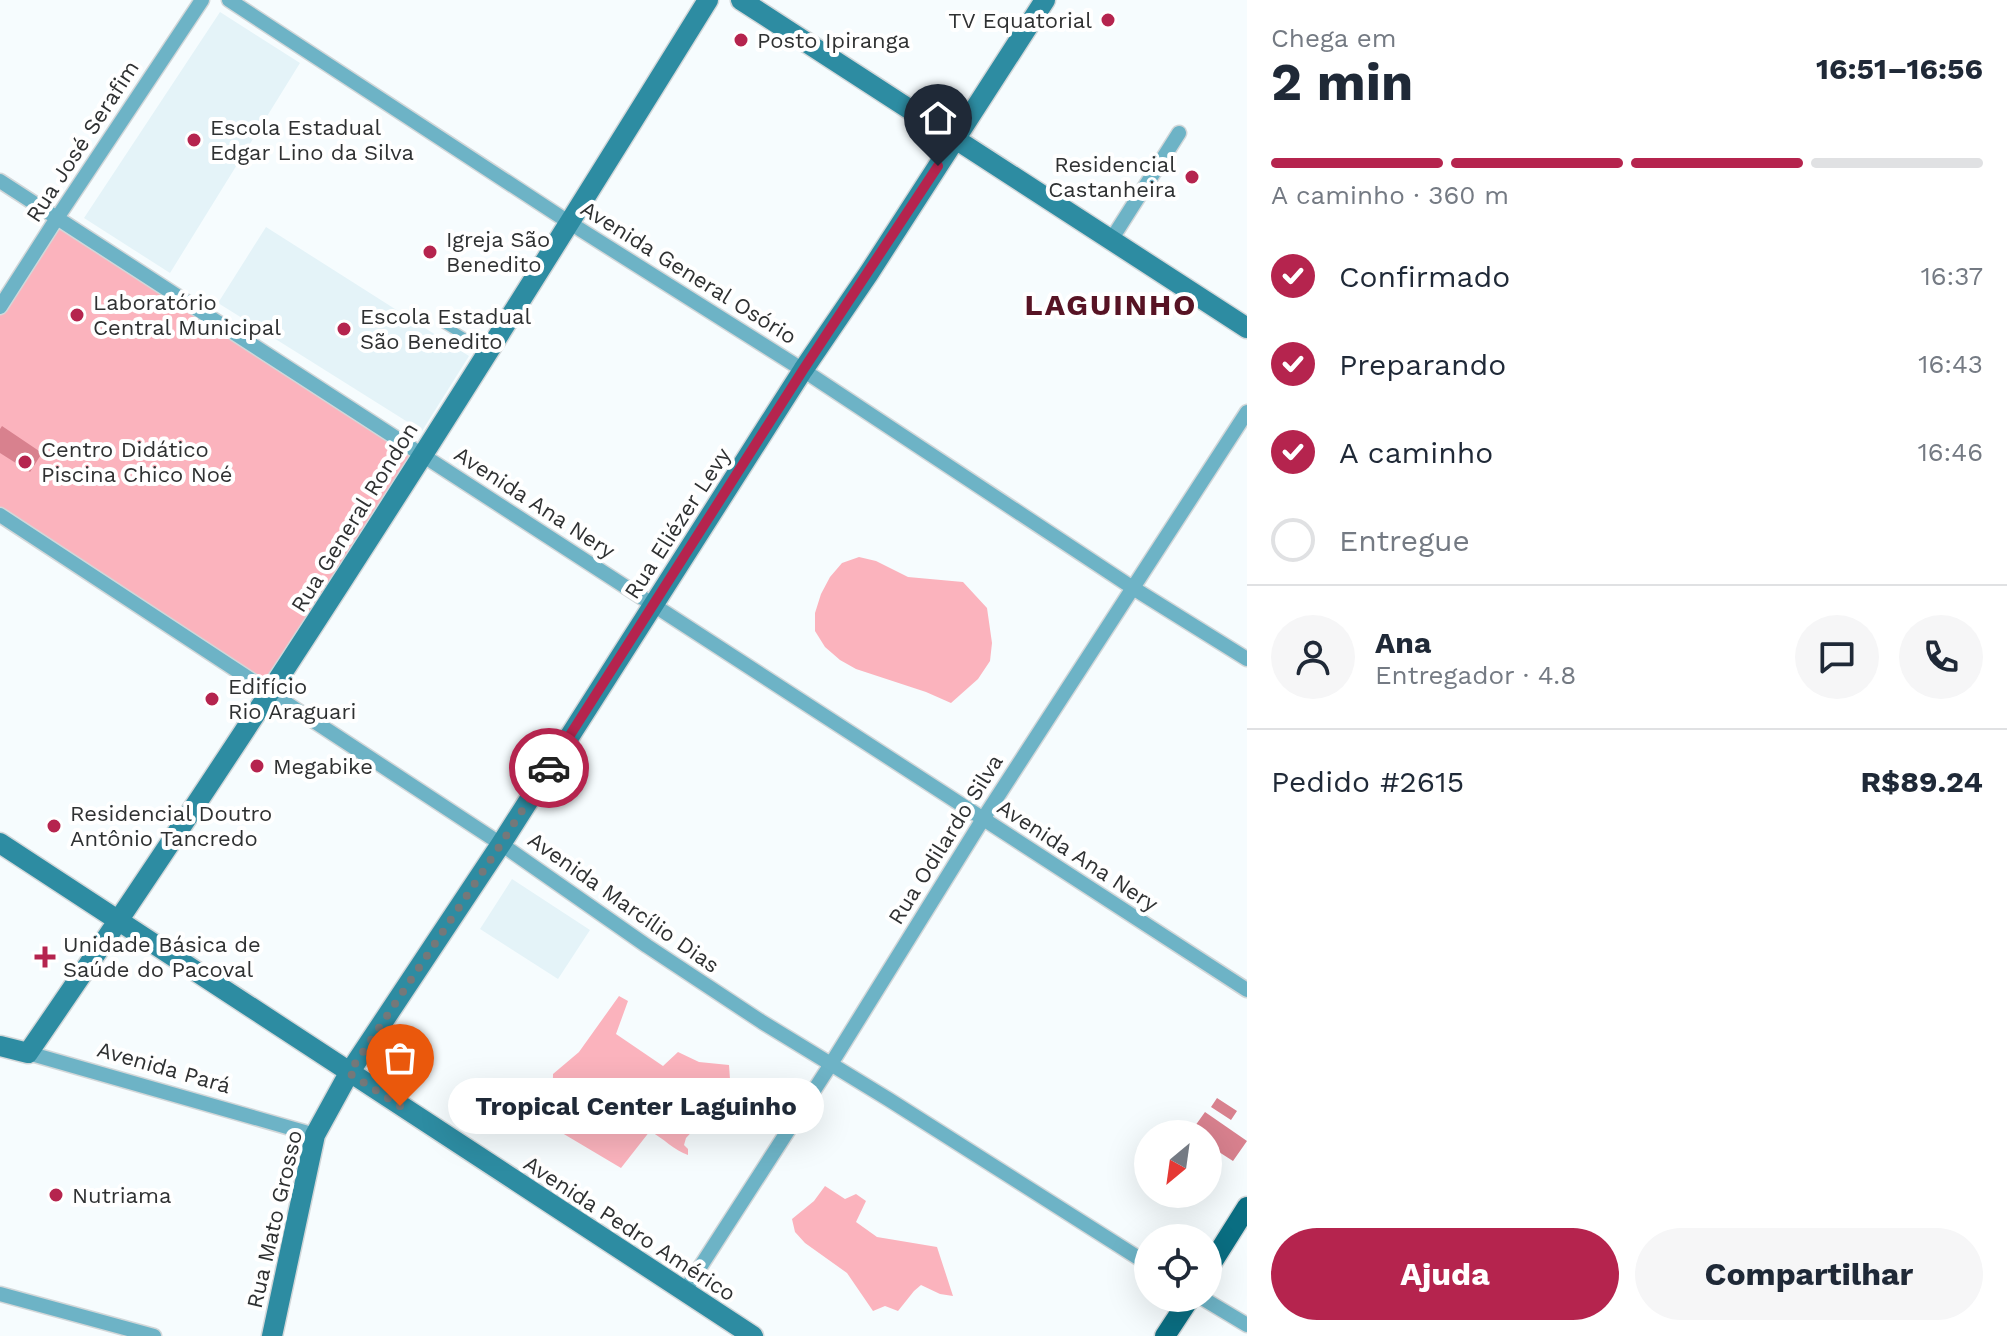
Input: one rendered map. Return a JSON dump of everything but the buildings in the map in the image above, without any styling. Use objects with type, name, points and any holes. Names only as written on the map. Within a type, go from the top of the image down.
[{"type":"main road","name":"Rua General Rondon","points":[[28,1053],[271,692],[708,0]]},
{"type":"main road","points":[[741,0],[1247,328]]},
{"type":"main road","name":"Rua Eliézer Levy","points":[[349,1073],[501,844],[803,370],[1045,0]]},
{"type":"main road","name":"Avenida Pedro Américo","points":[[0,843],[753,1336]]},
{"type":"main road","name":"Avenida Pará","points":[[0,1046],[28,1053]]},
{"type":"main road","name":"Rua Mato Grosso","points":[[272,1336],[315,1135],[349,1073]]},
{"type":"main road","points":[[1222,1247],[1247,1207]]},
{"type":"main road","points":[[1165,1336],[1181,1312]]},
{"type":"street","name":"Rua José Serafim","points":[[0,307],[202,0]]},
{"type":"street","name":"Avenida General Osório","points":[[229,0],[1247,659]]},
{"type":"street","points":[[1111,240],[1179,133]]},
{"type":"street","name":"Avenida Ana Nery","points":[[0,181],[1247,990]]},
{"type":"street","name":"Rua Odilardo Silva","points":[[684,1292],[831,1064],[983,819],[1247,412]]},
{"type":"street","name":"Avenida Marcílio Dias","points":[[0,515],[501,844],[762,1022],[1134,1255]]},
{"type":"street","name":"Avenida Pará","points":[[28,1053],[315,1135]]},
{"type":"street","points":[[0,1294],[154,1336]]},
{"type":"street","points":[[1222,1310],[1247,1325]]},
{"type":"lane","points":[[445,325],[488,352]]},
{"type":"shaded area","name":"Escola Estadual Edgar Lino da Silva","points":[[220,12],[300,63],[170,273],[84,218]]},
{"type":"shaded area","points":[[57,218],[422,455],[259,688],[0,522],[0,303]]},
{"type":"shaded area","name":"Escola Estadual São Benedito","points":[[266,227],[469,356],[422,431],[218,303]]},
{"type":"shaded area","points":[[2,426],[42,453],[30,472],[0,453]]},
{"type":"shaded area","points":[[859,557],[876,561],[908,577],[963,582],[987,608],[992,643],[990,661],[978,679],[951,703],[856,669],[825,647],[815,631],[815,613],[821,594],[842,563]]},
{"type":"shaded area","points":[[512,879],[590,930],[558,979],[480,929]]},
{"type":"shaded area","points":[[619,996],[628,1001],[616,1034],[663,1066],[678,1052],[699,1062],[729,1065],[731,1094],[712,1127],[701,1122],[686,1138],[684,1145],[688,1155],[650,1131],[621,1168],[552,1127],[553,1074],[579,1052]]},
{"type":"shaded area","points":[[1217,1098],[1237,1111],[1231,1120],[1211,1107]]},
{"type":"shaded area","points":[[1205,1112],[1217,1120],[1199,1120]]},
{"type":"shaded area","points":[[1222,1124],[1247,1141],[1233,1161],[1222,1154]]},
{"type":"shaded area","points":[[825,1186],[845,1199],[856,1194],[866,1201],[856,1222],[877,1237],[937,1247],[953,1296],[921,1285],[898,1311],[885,1306],[873,1311],[847,1273],[805,1243],[795,1232],[792,1219],[814,1201]]},
{"type":"way so far","points":[[400,1106],[349,1073],[549,768]]},
{"type":"place","name":"TV Equatorial","points":[[1108,20]]},
{"type":"place","name":"Posto Ipiranga","points":[[741,40]]},
{"type":"place","name":"Escola Estadual Edgar Lino da Silva","points":[[194,140]]},
{"type":"place","name":"Residencial Castanheira","points":[[1192,177]]},
{"type":"place","name":"Igreja São Benedito","points":[[430,252]]},
{"type":"place","name":"Laboratório Central Municipal","points":[[77,315]]},
{"type":"place","name":"Escola Estadual São Benedito","points":[[344,329]]},
{"type":"place","name":"Centro Didático Piscina Chico Noé","points":[[25,462]]},
{"type":"place","name":"Edifício Rio Araguari","points":[[212,699]]},
{"type":"place","name":"Megabike","points":[[257,766]]},
{"type":"place","name":"Residencial Doutro Antônio Tancredo","points":[[54,826]]},
{"type":"place","name":"Unidade Básica de Saúde do Pacoval","points":[[45,957]]},
{"type":"place","name":"Tropical Center Laguinho","points":[[400,1106]]},
{"type":"place","name":"Nutriama","points":[[56,1195]]},
{"type":"district","name":"LAGUINHO","points":[[1111,305]]},
{"type":"route","points":[[549,768],[803,370],[938,166]]}]
